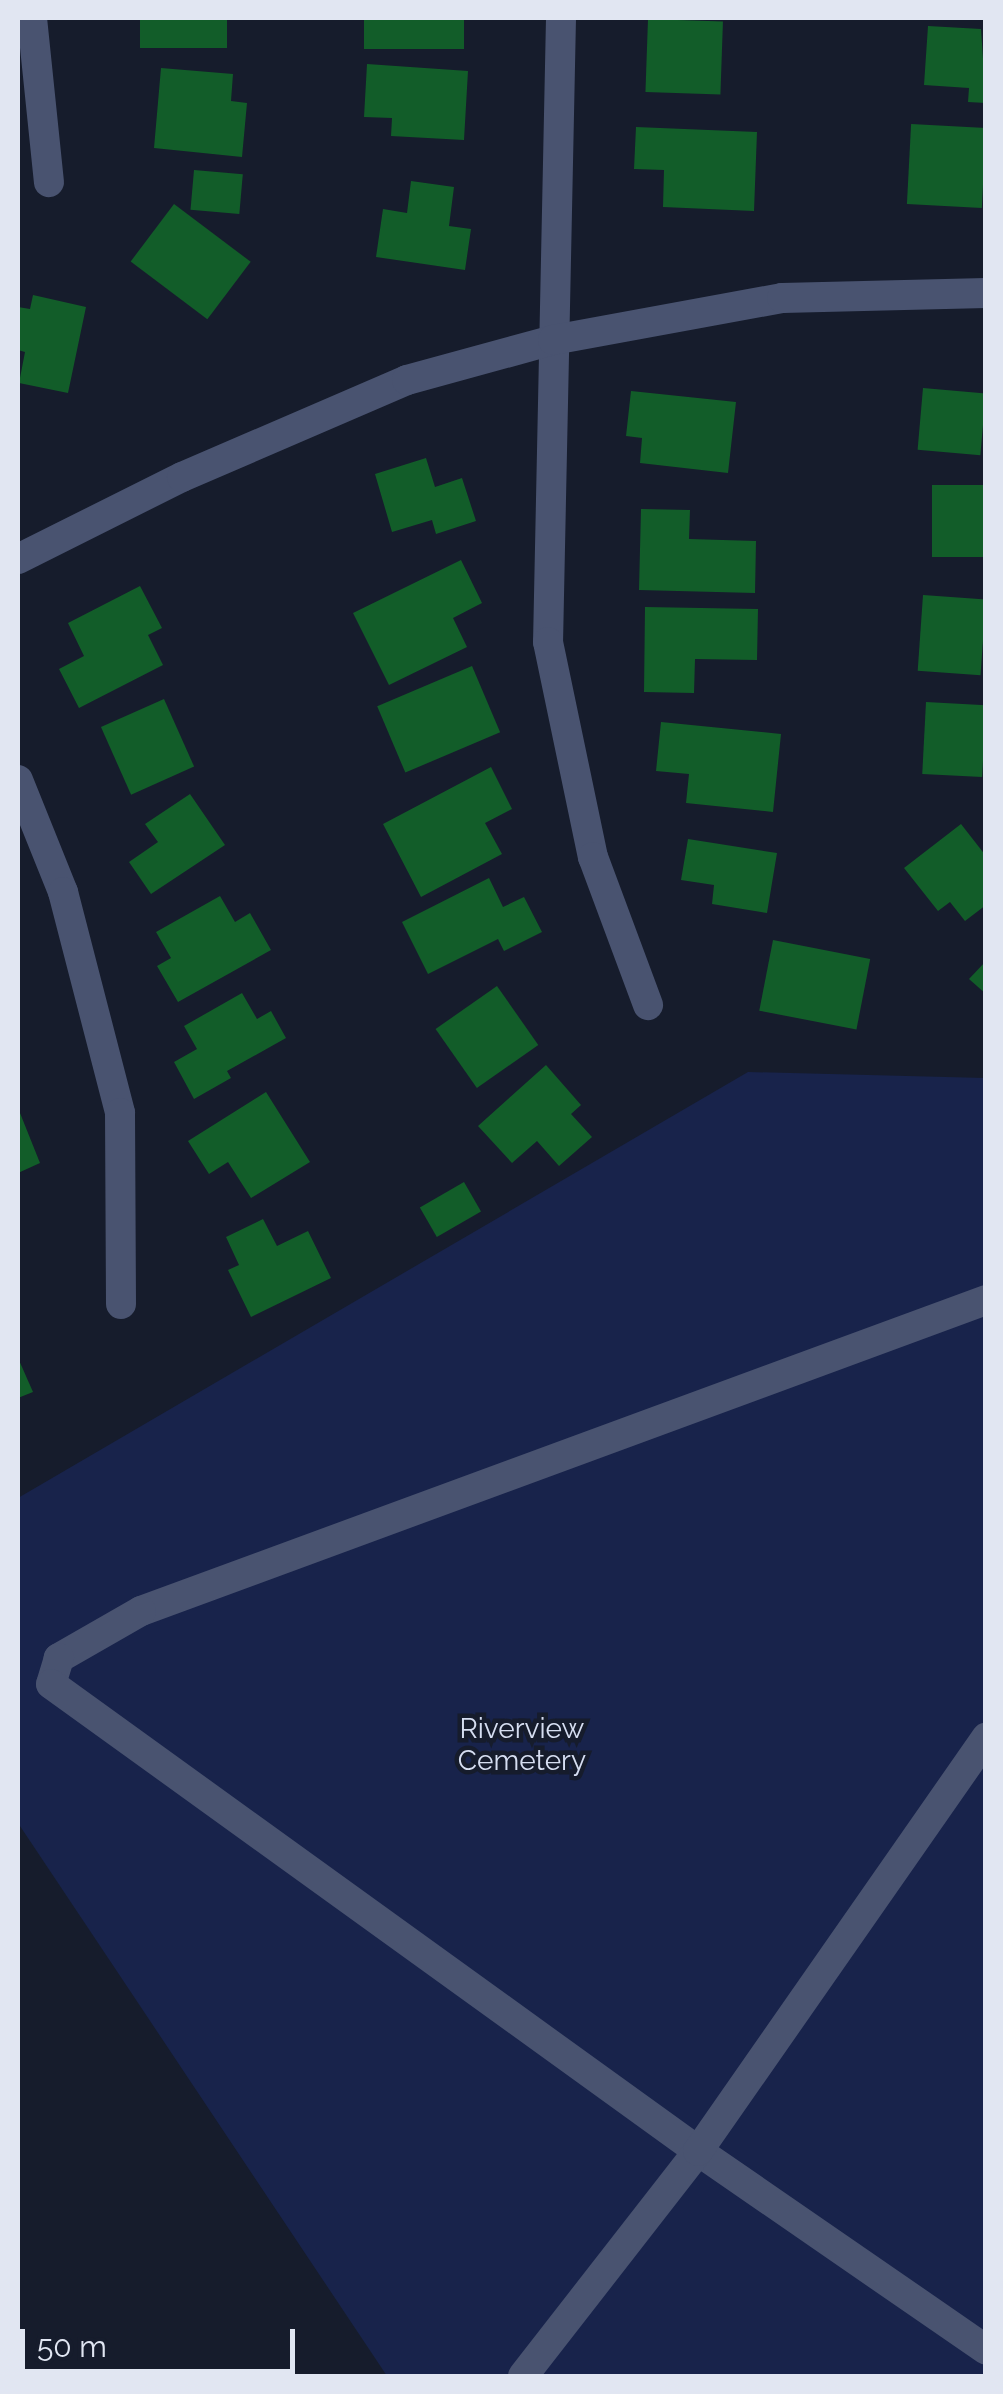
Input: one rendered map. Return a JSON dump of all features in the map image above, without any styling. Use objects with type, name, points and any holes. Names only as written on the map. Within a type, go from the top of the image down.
[{"type":"street","points":[[32,18],[49,182]]},
{"type":"street","points":[[561,18],[548,642],[592,858],[648,1005]]},
{"type":"street","points":[[18,559],[182,477],[407,380],[552,340],[782,298],[986,293]]},
{"type":"street","points":[[18,780],[63,892],[120,1112],[122,1304]]},
{"type":"street","points":[[986,1300],[142,1611],[59,1658],[51,1684],[698,2152],[986,2350]]},
{"type":"street","points":[[523,2376],[698,2152],[986,1738]]},
{"type":"green space","name":"Riverview Cemetery","points":[[748,1072],[985,1078],[985,2376],[387,2376],[18,1823],[18,1498]]},
{"type":"building","points":[[140,18],[227,18],[227,48],[140,48]]},
{"type":"building","points":[[364,18],[464,18],[464,49],[364,49]]},
{"type":"building","points":[[648,19],[723,22],[720,95],[645,92]]},
{"type":"building","points":[[928,26],[981,29],[986,103],[968,102],[969,88],[924,85]]},
{"type":"building","points":[[367,64],[468,71],[464,140],[391,136],[392,118],[364,117]]},
{"type":"building","points":[[161,68],[233,74],[231,101],[247,103],[242,157],[154,148]]},
{"type":"building","points":[[911,124],[986,128],[982,208],[907,204]]},
{"type":"building","points":[[636,127],[757,132],[754,211],[663,207],[664,170],[634,169]]},
{"type":"building","points":[[194,170],[243,174],[239,214],[191,210]]},
{"type":"building","points":[[411,181],[454,187],[449,226],[471,229],[465,270],[376,257],[383,209],[407,213]]},
{"type":"building","points":[[174,204],[251,262],[207,319],[131,262]]},
{"type":"building","points":[[33,295],[86,307],[68,393],[19,383],[25,352],[18,350],[18,307],[30,309]]},
{"type":"building","points":[[923,388],[986,393],[980,455],[918,450]]},
{"type":"building","points":[[631,391],[736,402],[728,473],[640,463],[642,438],[626,436]]},
{"type":"building","points":[[426,458],[435,487],[462,478],[476,521],[436,534],[432,520],[392,532],[375,474]]},
{"type":"building","points":[[932,485],[986,485],[986,557],[932,557]]},
{"type":"building","points":[[641,509],[690,510],[689,539],[756,541],[755,593],[639,590]]},
{"type":"building","points":[[461,560],[482,603],[453,618],[467,647],[389,685],[353,613]]},
{"type":"building","points":[[140,586],[162,628],[148,635],[163,665],[79,708],[59,669],[84,656],[68,623]]},
{"type":"building","points":[[923,595],[986,599],[981,675],[918,671]]},
{"type":"building","points":[[645,607],[758,609],[757,660],[695,659],[694,693],[644,692]]},
{"type":"building","points":[[472,666],[500,732],[405,773],[377,706]]},
{"type":"building","points":[[164,699],[194,767],[131,795],[101,727]]},
{"type":"building","points":[[926,702],[986,705],[982,777],[922,774]]},
{"type":"building","points":[[661,722],[781,734],[773,812],[686,803],[689,774],[656,771]]},
{"type":"building","points":[[491,767],[512,809],[485,823],[502,854],[421,897],[383,824]]},
{"type":"building","points":[[190,794],[225,845],[151,894],[129,862],[158,842],[145,824]]},
{"type":"building","points":[[961,824],[986,856],[986,905],[965,921],[950,902],[938,911],[904,868]]},
{"type":"building","points":[[688,839],[777,853],[767,913],[712,904],[714,885],[681,880]]},
{"type":"building","points":[[489,878],[503,907],[524,897],[542,932],[504,951],[498,939],[428,974],[402,922]]},
{"type":"building","points":[[220,896],[235,922],[250,913],[271,950],[178,1002],[157,966],[171,958],[156,932]]},
{"type":"building","points":[[773,940],[870,959],[856,1030],[759,1011]]},
{"type":"building","points":[[986,961],[986,994],[969,979]]},
{"type":"building","points":[[497,986],[538,1045],[477,1088],[436,1029]]},
{"type":"building","points":[[242,993],[257,1019],[271,1011],[286,1038],[227,1071],[231,1078],[194,1099],[174,1062],[197,1049],[184,1026]]},
{"type":"building","points":[[546,1065],[581,1105],[571,1114],[592,1137],[559,1166],[537,1141],[512,1163],[478,1126]]},
{"type":"building","points":[[266,1092],[310,1162],[251,1198],[228,1162],[209,1174],[188,1141]]},
{"type":"building","points":[[18,1108],[40,1163],[18,1173]]},
{"type":"building","points":[[464,1182],[481,1211],[437,1237],[420,1208]]},
{"type":"building","points":[[263,1219],[277,1246],[308,1231],[331,1278],[251,1317],[228,1270],[239,1265],[226,1237]]},
{"type":"building","points":[[18,1358],[33,1392],[18,1398]]}]
